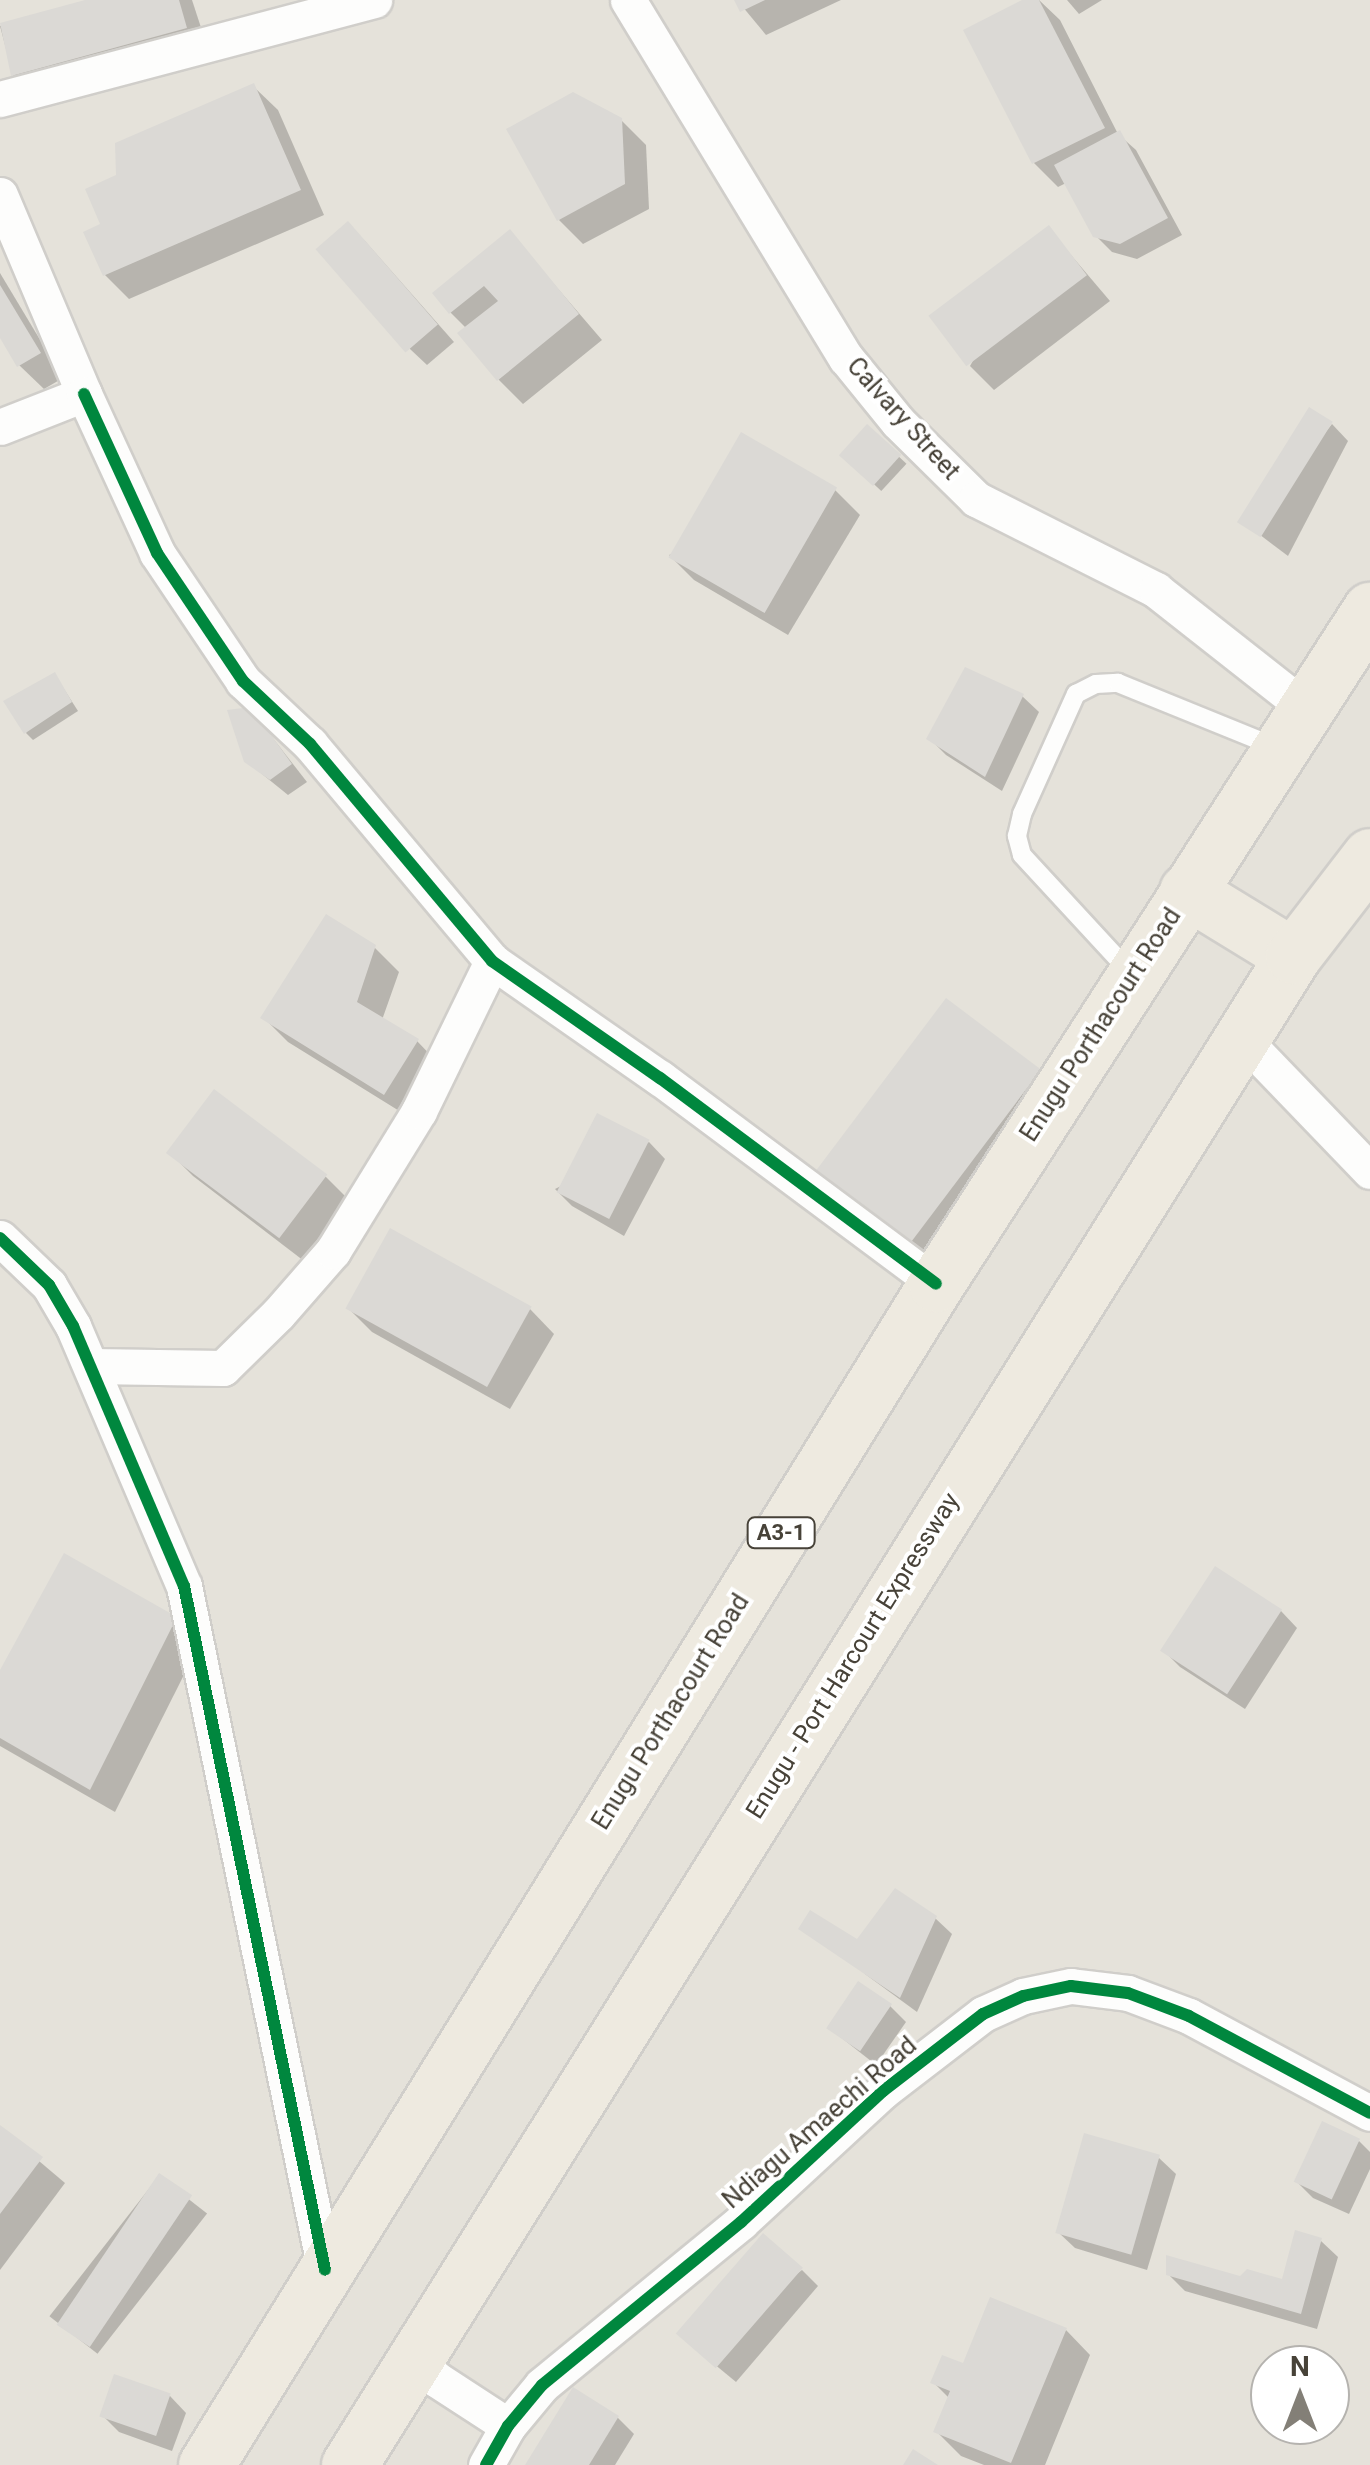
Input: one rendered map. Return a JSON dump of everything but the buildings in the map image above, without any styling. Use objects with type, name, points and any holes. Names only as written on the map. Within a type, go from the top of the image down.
[{"type":"highway","name":"Enugu Porthacourt Road","points":[[206,2465],[936,1284],[1370,610]]},
{"type":"highway","name":"Enugu - Port Harcourt Expressway","points":[[349,2465],[1292,956],[1370,856]]},
{"type":"highway","points":[[1188,890],[1292,956]]},
{"type":"street","points":[[0,100],[374,0]]},
{"type":"street","name":"Calvary Street","points":[[628,0],[846,358],[898,422],[976,500],[1156,590],[1293,729]]},
{"type":"street","points":[[0,194],[84,394],[157,553],[244,681],[310,744],[492,961],[673,1088],[936,1284]]},
{"type":"street","points":[[0,427],[84,394]]},
{"type":"street","points":[[92,1366],[223,1368],[278,1314],[332,1251],[419,1111],[492,961]]},
{"type":"street","points":[[1242,1037],[1370,1171]]},
{"type":"street","points":[[0,1238],[48,1286],[92,1366],[184,1586],[325,2270]]},
{"type":"street","name":"Ndiagu Amaechi Road","points":[[486,2465],[508,2426],[542,2385],[741,2222],[883,2091],[983,2014],[1023,1996],[1071,1986],[1128,1993],[1189,2016],[1366,2102]]},
{"type":"street","points":[[415,2358],[436,2378],[508,2426]]},
{"type":"lane","points":[[1133,975],[1022,855],[1016,836],[1022,814],[1076,694],[1096,684],[1118,683],[1293,729]]},
{"type":"shaded area","points":[[0,0],[1370,0],[1370,2465],[0,2465]]},
{"type":"cycle path","points":[[84,394],[157,553],[243,681],[310,744],[492,961],[660,1078],[936,1284]]},
{"type":"cycle path","points":[[0,1238],[49,1285],[73,1326],[184,1586],[325,2270]]},
{"type":"cycle path","points":[[486,2465],[508,2426],[542,2385],[741,2222],[883,2091],[983,2014],[1023,1996],[1071,1986],[1128,1993],[1189,2016],[1370,2113]]}]
